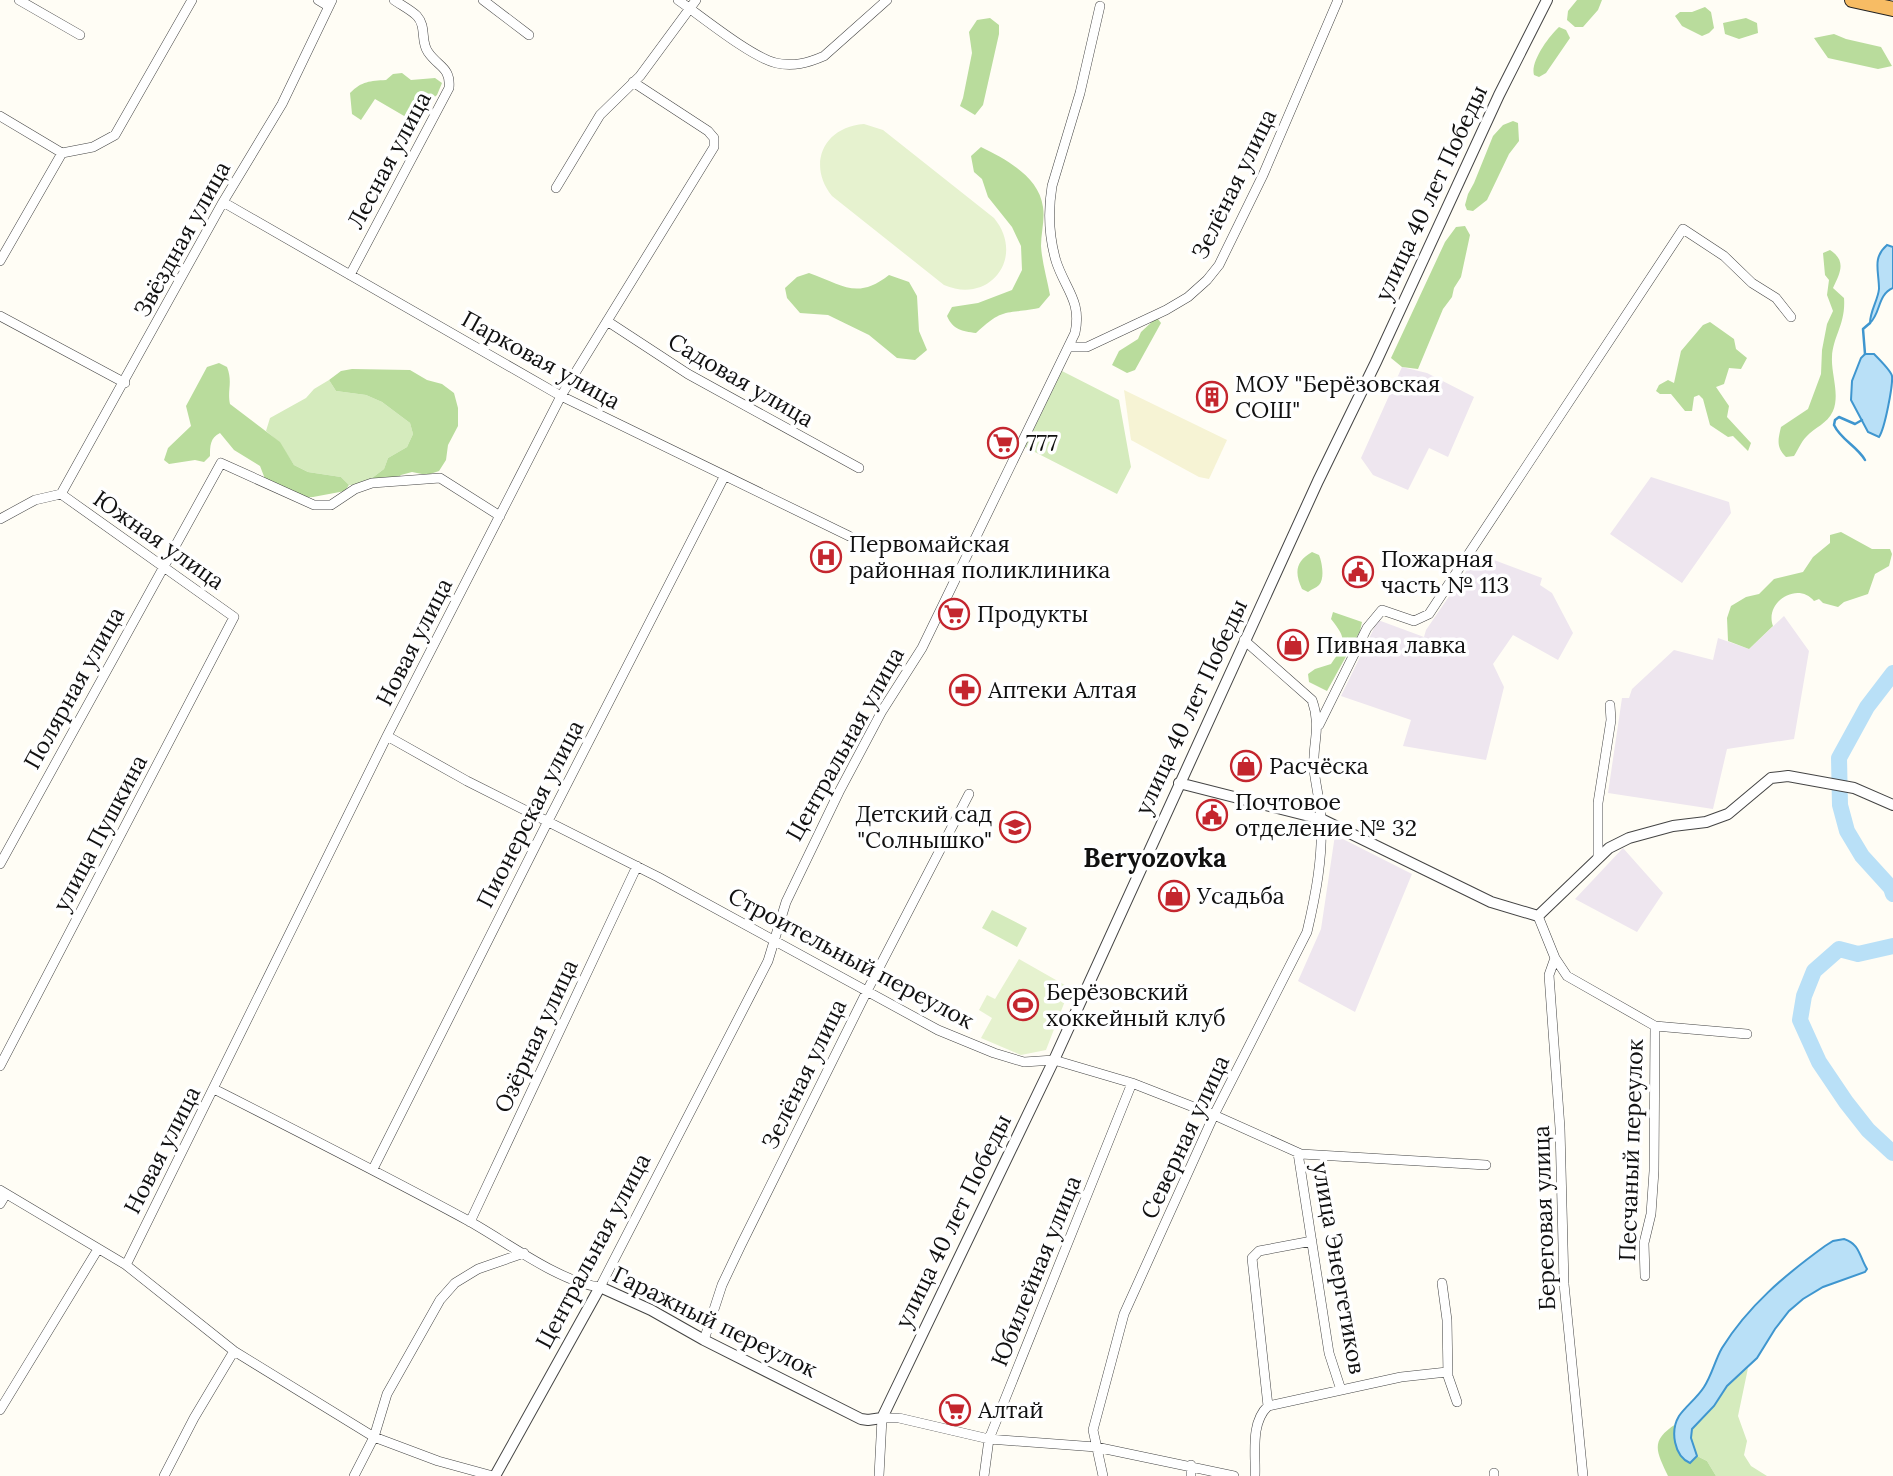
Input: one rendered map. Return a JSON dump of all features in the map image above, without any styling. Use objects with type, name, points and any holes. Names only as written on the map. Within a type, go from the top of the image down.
[{"type":"highway","points":[[1852,0],[1893,9]]},
{"type":"street","points":[[19,0],[80,35]]},
{"type":"street","points":[[0,116],[62,152],[93,147],[115,135],[192,0]]},
{"type":"street","points":[[318,0],[330,3]]},
{"type":"street","name":"Лесная улица","points":[[350,275],[449,88],[450,78],[446,70],[429,54],[424,44],[424,29],[418,17],[394,0]]},
{"type":"street","points":[[483,0],[529,35]]},
{"type":"street","points":[[678,0],[693,4],[757,55],[775,63],[789,65],[813,61],[824,56],[887,0]]},
{"type":"street","name":"Зелёная улица","points":[[1069,347],[1087,347],[1166,310],[1188,297],[1208,280],[1219,265],[1263,175],[1338,0]]},
{"type":"street","name":"улица 40 лет Победы","points":[[880,1476],[882,1418],[1054,1060],[1244,640],[1499,95],[1547,0]]},
{"type":"street","name":"Звёздная улица","points":[[61,494],[125,383],[223,202],[282,104],[330,3]]},
{"type":"street","points":[[556,188],[600,116],[640,76],[693,4]]},
{"type":"street","name":"Центральная улица","points":[[494,1476],[600,1287],[751,994],[775,942],[786,902],[839,792],[882,711],[922,648],[1075,333],[1078,310],[1057,263],[1049,223],[1049,201],[1080,93],[1100,6]]},
{"type":"street","name":"Новая улица","points":[[126,1265],[387,736],[561,396],[714,147],[714,138],[708,131],[633,82]]},
{"type":"street","points":[[0,261],[62,152]]},
{"type":"street","name":"Парковая улица","points":[[223,202],[561,396],[849,536]]},
{"type":"street","points":[[1318,726],[1367,628],[1382,610],[1414,621],[1429,614],[1684,229],[1724,256],[1752,283],[1776,298],[1791,317]]},
{"type":"street","points":[[0,316],[125,383]]},
{"type":"street","name":"Садовая улица","points":[[607,321],[688,374],[859,468]]},
{"type":"street","name":"Полярная улица","points":[[0,864],[221,463],[314,505],[331,505],[355,489],[372,484],[440,478],[500,516]]},
{"type":"street","name":"Пионерская улица","points":[[373,1169],[724,477]]},
{"type":"street","points":[[1,517],[35,500],[61,494]]},
{"type":"street","name":"Южная улица","points":[[61,494],[234,618]]},
{"type":"street","name":"улица Пушкина","points":[[0,1066],[234,618]]},
{"type":"street","name":"Северная улица","points":[[1103,1476],[1093,1430],[1124,1314],[1214,1115],[1307,932],[1319,873],[1321,819],[1314,768],[1318,726],[1312,700],[1244,640]]},
{"type":"street","points":[[1598,858],[1598,803],[1611,720],[1610,705]]},
{"type":"street","name":"Строительный переулок","points":[[387,736],[467,781],[637,866],[938,1030],[994,1053],[1024,1062],[1054,1060],[1132,1083],[1214,1115],[1298,1153],[1486,1165]]},
{"type":"street","points":[[1538,916],[1609,848],[1629,838],[1673,826],[1706,822],[1728,814],[1771,778],[1788,776],[1854,788],[1893,805]]},
{"type":"street","points":[[1179,783],[1321,819],[1490,902],[1538,916]]},
{"type":"street","name":"Зелёная улица","points":[[704,1340],[722,1286],[741,1245],[867,991],[969,794]]},
{"type":"street","name":"Озёрная улица","points":[[470,1222],[637,866]]},
{"type":"street","points":[[1538,916],[1555,958],[1567,976],[1656,1026],[1747,1034]]},
{"type":"street","name":"Береговая улица","points":[[1555,958],[1549,975],[1560,1128],[1564,1284],[1583,1476]]},
{"type":"street","name":"Песчаный переулок","points":[[1646,1276],[1644,1243],[1651,1214],[1654,1171],[1656,1026]]},
{"type":"street","name":"Юбилейная улица","points":[[984,1476],[989,1439],[1132,1083]]},
{"type":"street","name":"Гаражный переулок","points":[[214,1089],[373,1169],[575,1282],[600,1287],[651,1310],[704,1340],[861,1419],[899,1418],[989,1439],[1096,1447],[1234,1476]]},
{"type":"street","name":"улица Энергетиков","points":[[1298,1153],[1329,1353],[1341,1390]]},
{"type":"street","points":[[0,1204],[3,1192],[126,1265],[234,1351],[374,1437],[438,1461],[494,1476]]},
{"type":"street","points":[[1268,1406],[1251,1258],[1259,1251],[1312,1241]]},
{"type":"street","points":[[0,1410],[98,1249]]},
{"type":"street","points":[[354,1476],[374,1437],[387,1394],[447,1291],[463,1277],[478,1269],[524,1253]]},
{"type":"street","points":[[1442,1283],[1447,1320],[1447,1372],[1457,1402]]},
{"type":"street","points":[[164,1476],[194,1418],[234,1351]]},
{"type":"street","points":[[1255,1476],[1256,1428],[1262,1412],[1268,1406],[1401,1377],[1447,1372]]},
{"type":"street","points":[[1191,1465],[1191,1476]]},
{"type":"shaded area","points":[[1402,367],[1427,373],[1474,397],[1448,457],[1429,448],[1408,490],[1373,475],[1361,458]]},
{"type":"shaded area","points":[[1124,390],[1227,440],[1209,479],[1199,477],[1131,440]]},
{"type":"shaded area","points":[[1651,477],[1729,502],[1731,513],[1682,583],[1610,534]]},
{"type":"shaded area","points":[[1478,554],[1542,578],[1540,585],[1552,593],[1573,633],[1558,660],[1513,635],[1493,664],[1504,687],[1486,760],[1403,746],[1411,720],[1341,696],[1378,620],[1424,637],[1426,630]]},
{"type":"shaded area","points":[[1784,616],[1809,651],[1794,739],[1727,749],[1713,809],[1608,793],[1622,698],[1629,698],[1632,689],[1674,650],[1713,660],[1718,638],[1749,649]]},
{"type":"shaded area","points":[[1335,835],[1412,874],[1355,1012],[1298,981],[1321,929]]},
{"type":"shaded area","points":[[1623,848],[1663,893],[1637,932],[1575,899]]},
{"type":"green space","points":[[1577,0],[1602,0],[1598,10],[1583,27],[1575,27],[1567,20],[1568,11]]},
{"type":"green space","points":[[1705,7],[1711,12],[1714,28],[1702,36],[1682,26],[1675,16],[1680,12],[1692,12]]},
{"type":"green space","points":[[990,18],[999,25],[999,34],[983,105],[975,115],[960,106],[972,53],[969,32],[977,20]]},
{"type":"green space","points":[[1746,18],[1757,23],[1758,33],[1739,39],[1725,34],[1723,23]]},
{"type":"green space","points":[[1559,27],[1566,30],[1570,38],[1546,73],[1539,77],[1534,75],[1538,56]]},
{"type":"green space","points":[[1834,34],[1881,47],[1892,66],[1878,69],[1828,58],[1814,38]]},
{"type":"green space","points":[[402,73],[411,80],[435,78],[442,83],[437,95],[427,103],[427,109],[418,120],[411,120],[375,99],[361,120],[352,114],[350,93],[354,89],[366,82],[386,80],[393,74]]},
{"type":"green space","points":[[1513,121],[1518,123],[1519,141],[1509,154],[1487,200],[1473,211],[1467,210],[1465,205],[1468,194],[1493,136],[1503,125]]},
{"type":"green space","points":[[864,124],[883,130],[994,218],[1003,233],[1006,248],[1004,262],[998,274],[988,283],[976,288],[961,289],[944,285],[832,196],[821,172],[823,150],[838,132]]},
{"type":"green space","points":[[981,147],[1020,170],[1035,186],[1040,196],[1043,212],[1042,252],[1050,295],[1039,308],[1000,315],[976,333],[962,330],[952,324],[947,316],[952,307],[978,303],[1012,290],[1022,270],[1021,246],[1012,227],[988,197],[982,179],[974,172],[971,156]]},
{"type":"green space","points":[[1465,226],[1470,235],[1461,277],[1443,309],[1418,369],[1402,367],[1391,358],[1445,242],[1456,227]]},
{"type":"green space","points":[[1830,250],[1839,258],[1840,263],[1840,272],[1833,288],[1844,298],[1843,315],[1832,357],[1835,404],[1830,415],[1806,437],[1794,456],[1786,457],[1779,443],[1781,427],[1808,409],[1821,374],[1822,350],[1827,324],[1833,311],[1827,295],[1829,280],[1825,275],[1823,253]]},
{"type":"green space","points":[[809,273],[859,289],[878,283],[889,275],[909,282],[917,296],[919,331],[927,350],[915,360],[897,358],[869,335],[828,315],[800,313],[787,298],[785,288],[797,277]]},
{"type":"green space","points":[[1155,319],[1161,323],[1135,370],[1127,373],[1112,365],[1119,351],[1138,339],[1141,332]]},
{"type":"green space","points":[[1710,322],[1734,339],[1736,349],[1747,358],[1741,369],[1729,368],[1724,384],[1716,387],[1729,406],[1727,417],[1751,443],[1748,451],[1733,436],[1728,437],[1710,425],[1703,399],[1699,395],[1694,397],[1692,411],[1685,411],[1671,394],[1660,394],[1656,391],[1659,385],[1668,380],[1674,383],[1681,351],[1703,325]]},
{"type":"green space","points":[[219,363],[227,367],[229,372],[230,404],[280,442],[294,465],[308,472],[341,477],[349,485],[345,491],[294,498],[267,484],[260,466],[234,450],[220,433],[212,440],[210,456],[204,462],[195,460],[169,464],[164,460],[168,448],[191,426],[186,406],[207,367]]},
{"type":"green space","points":[[410,370],[427,380],[442,384],[454,393],[458,408],[458,426],[448,445],[446,460],[439,471],[427,475],[412,472],[401,475],[389,486],[376,485],[372,478],[384,469],[388,458],[407,447],[413,434],[410,423],[382,402],[366,395],[336,391],[329,380],[341,371]]},
{"type":"green space","points":[[1062,371],[1119,400],[1131,467],[1117,494],[1025,447]]},
{"type":"green space","points":[[329,380],[336,391],[366,395],[382,402],[410,423],[413,434],[407,447],[388,458],[384,469],[372,478],[376,485],[349,485],[341,477],[308,472],[294,465],[279,442],[266,431],[270,418],[306,398],[314,389]]},
{"type":"green space","points":[[1841,532],[1872,549],[1890,549],[1892,554],[1889,566],[1875,574],[1868,594],[1844,602],[1838,607],[1823,603],[1819,599],[1814,601],[1800,593],[1792,594],[1778,602],[1773,609],[1773,626],[1749,649],[1728,641],[1727,618],[1731,606],[1746,597],[1759,594],[1774,579],[1803,572],[1813,557],[1830,543],[1830,535]]},
{"type":"green space","points":[[1312,552],[1319,555],[1322,575],[1319,585],[1308,592],[1302,589],[1297,572],[1303,559]]},
{"type":"green space","points":[[1333,612],[1362,622],[1360,631],[1327,691],[1309,682],[1308,674],[1331,664],[1340,651],[1343,641],[1331,619]]},
{"type":"green space","points":[[992,910],[1027,928],[1017,947],[982,928]]},
{"type":"green space","name":"Берёзовский хоккейный клуб","points":[[1019,959],[1070,988],[1046,1050],[1021,1055],[981,1038],[992,1018],[979,1010],[987,995],[995,999]]},
{"type":"green space","points":[[1748,1368],[1738,1416],[1747,1441],[1744,1455],[1751,1466],[1767,1476],[1716,1476],[1707,1461],[1697,1456],[1691,1438],[1692,1429],[1714,1406],[1727,1386]]},
{"type":"green space","points":[[1676,1424],[1675,1440],[1690,1463],[1697,1456],[1707,1461],[1716,1476],[1668,1476],[1658,1447],[1662,1436]]},
{"type":"water","points":[[1887,245],[1893,247],[1893,288],[1884,295],[1870,323],[1879,289],[1879,255]]},
{"type":"water","points":[[1865,354],[1874,354],[1892,376],[1888,407],[1879,437],[1868,432],[1851,400],[1852,381]]},
{"type":"water","points":[[1844,1239],[1856,1247],[1867,1269],[1865,1272],[1823,1287],[1789,1311],[1757,1358],[1727,1386],[1714,1406],[1692,1429],[1691,1438],[1697,1456],[1690,1463],[1685,1460],[1675,1442],[1676,1422],[1704,1387],[1732,1333],[1755,1305],[1796,1268],[1833,1241]]},
{"type":"waterway","points":[[1865,354],[1863,329],[1870,323]]},
{"type":"waterway","points":[[1862,420],[1855,424],[1839,417],[1834,425],[1865,460]]},
{"type":"waterway","points":[[1893,673],[1867,707],[1839,758],[1840,805],[1847,831],[1862,856],[1891,888],[1893,894]]},
{"type":"waterway","points":[[1893,946],[1858,954],[1839,949],[1814,971],[1804,996],[1800,1020],[1819,1062],[1846,1102],[1868,1130],[1893,1153]]},
{"type":"place","name":"МОУ \"Берёзовская СОШ\"","points":[[1212,397]]},
{"type":"place","name":"777","points":[[1003,443]]},
{"type":"place","name":"Первомайская районная поликлиника","points":[[826,557]]},
{"type":"place","name":"Пожарная часть № 113","points":[[1358,572]]},
{"type":"place","name":"Продукты","points":[[954,614]]},
{"type":"place","name":"Пивная лавка","points":[[1293,645]]},
{"type":"place","name":"Аптеки Алтая","points":[[965,690]]},
{"type":"place","name":"Расчёска","points":[[1246,766]]},
{"type":"place","name":"Почтовое отделение № 32","points":[[1212,815]]},
{"type":"place","name":"Детский сад \"Солнышко\"","points":[[1015,827]]},
{"type":"place","name":"Усадьба","points":[[1174,896]]},
{"type":"place","name":"Берёзовский хоккейный клуб","points":[[1023,1005]]},
{"type":"place","name":"Алтай","points":[[955,1410]]},
{"type":"district","name":"Beryozovka","points":[[1155,858]]}]
